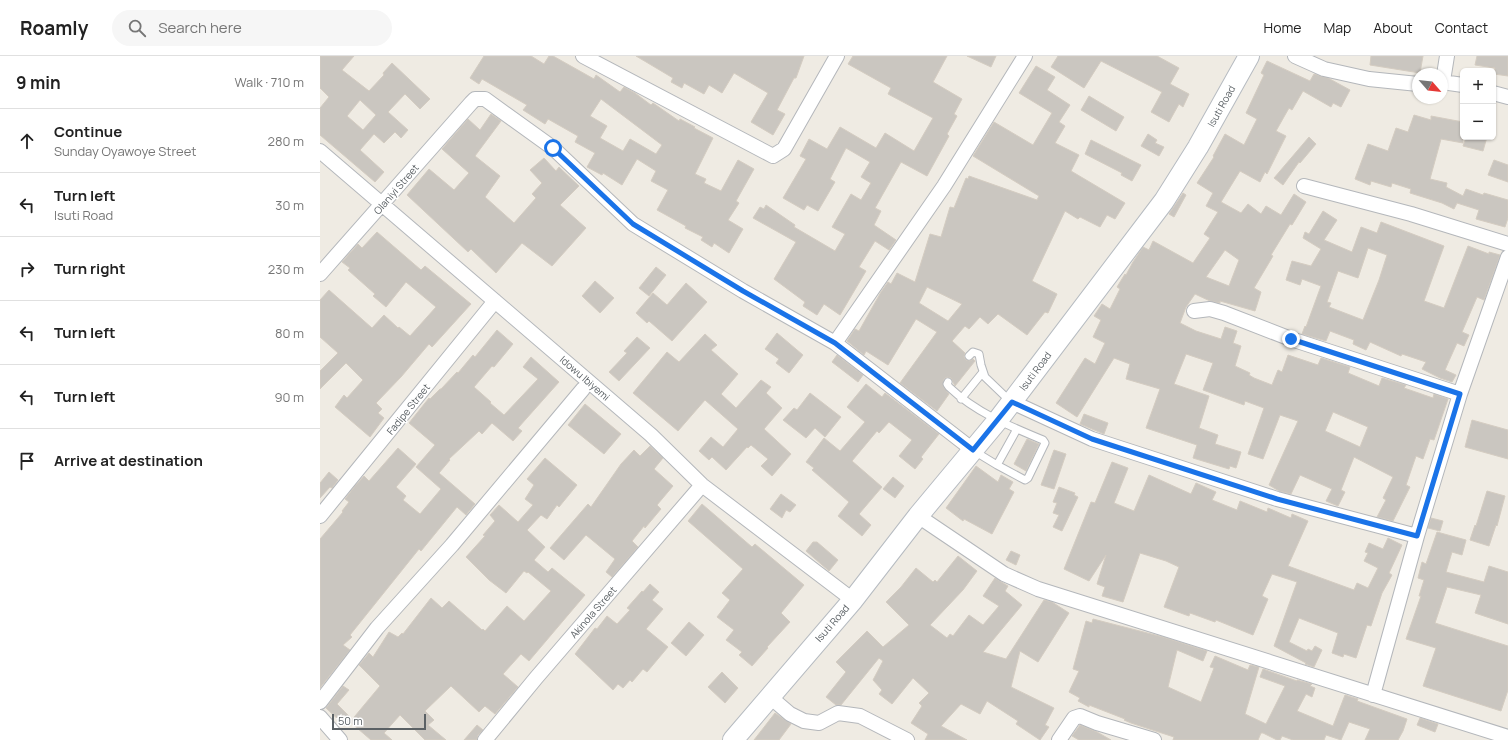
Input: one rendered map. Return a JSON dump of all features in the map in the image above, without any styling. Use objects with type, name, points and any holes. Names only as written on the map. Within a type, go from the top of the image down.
[{"type":"street","points":[[583,56],[774,156],[784,149],[837,56]]},
{"type":"street","points":[[973,450],[835,343],[944,186],[1025,56]]},
{"type":"street","name":"Isuti Road","points":[[733,740],[769,696],[853,600],[918,516],[998,420],[1164,201],[1198,147],[1249,56]]},
{"type":"street","points":[[1295,56],[1324,69],[1362,78],[1412,83]]},
{"type":"street","points":[[1445,68],[1447,56]]},
{"type":"street","points":[[1448,83],[1460,85]]},
{"type":"street","points":[[1496,94],[1508,97]]},
{"type":"street","name":"Olaniyi Street","points":[[320,274],[471,103],[475,99],[480,98],[491,102],[553,148],[633,224],[743,291],[835,343]]},
{"type":"street","name":"Idowu Ibiyemi","points":[[320,151],[651,435],[702,484],[853,600]]},
{"type":"street","points":[[1304,186],[1411,214],[1508,244]]},
{"type":"street","points":[[1373,695],[1417,536],[1460,394],[1508,257]]},
{"type":"street","name":"Fadipe Street","points":[[320,516],[496,301]]},
{"type":"street","points":[[1194,311],[1210,309],[1224,313],[1305,343],[1460,394]]},
{"type":"street","points":[[320,702],[377,628],[452,545],[583,389]]},
{"type":"street","points":[[1012,402],[1092,439],[1277,499],[1417,536]]},
{"type":"street","name":"Akinola Street","points":[[485,740],[702,484]]},
{"type":"street","points":[[918,516],[1004,574],[1038,589],[1508,737]]},
{"type":"street","points":[[769,696],[790,714],[804,721],[819,723],[838,714],[860,716],[907,740]]},
{"type":"street","points":[[1059,740],[1074,718],[1080,716],[1097,723],[1154,740]]},
{"type":"street","points":[[320,717],[340,740]]},
{"type":"lane","points":[[969,356],[973,352],[979,354],[983,372],[991,384],[1012,402]]},
{"type":"lane","points":[[961,399],[983,372]]},
{"type":"lane","points":[[948,382],[949,387],[961,399],[998,420],[1043,440],[1045,443],[1028,478],[1025,480],[973,450]]},
{"type":"lane","points":[[997,465],[1017,429]]},
{"type":"building","points":[[320,56],[354,56],[342,70],[369,91],[384,75],[383,73],[392,63],[430,99],[420,109],[405,94],[388,112],[408,130],[401,138],[395,132],[384,143],[374,134],[360,150],[384,172],[375,182],[320,135],[320,108],[329,97],[320,88]],"holes":[[[360,100],[376,115],[363,130],[347,116]]]},
{"type":"building","points":[[484,56],[531,56],[544,64],[549,56],[553,56],[594,79],[596,75],[620,92],[624,87],[651,105],[653,103],[679,121],[680,119],[713,138],[695,174],[706,179],[704,183],[721,191],[738,160],[754,169],[736,201],[739,203],[728,220],[743,229],[729,253],[714,243],[712,247],[701,240],[703,237],[685,228],[686,226],[657,210],[668,190],[651,181],[656,171],[637,159],[622,185],[603,173],[602,175],[587,167],[595,153],[575,142],[578,136],[548,119],[545,124],[523,110],[527,105],[482,79],[479,84],[470,78]],"holes":[[[601,99],[662,145],[656,154],[630,139],[623,151],[600,138],[607,126],[590,116]]]},
{"type":"building","points":[[636,56],[804,56],[796,78],[794,78],[777,110],[785,114],[773,135],[751,122],[768,93],[734,73],[722,93],[709,85],[704,94],[684,83],[682,88],[671,82],[673,78]]},
{"type":"building","points":[[853,56],[947,56],[933,82],[962,99],[954,114],[957,116],[947,134],[949,136],[927,176],[901,162],[875,208],[881,211],[874,225],[896,240],[889,250],[875,241],[859,267],[866,271],[840,315],[824,304],[817,315],[803,306],[805,302],[774,279],[796,242],[753,218],[760,207],[764,209],[766,205],[795,225],[794,227],[835,251],[845,234],[832,227],[851,194],[861,200],[871,183],[861,177],[870,162],[846,148],[830,179],[835,182],[818,211],[807,205],[804,210],[783,198],[806,159],[800,156],[809,139],[827,149],[840,127],[876,148],[885,133],[914,151],[933,118],[888,94],[891,88],[848,64]]},
{"type":"building","points":[[967,56],[996,56],[991,67]]},
{"type":"building","points":[[1058,56],[1157,56],[1179,68],[1170,84],[1189,94],[1183,107],[1179,104],[1169,122],[1151,112],[1162,92],[1101,61],[1084,88],[1051,67]]},
{"type":"building","points":[[1371,56],[1423,56],[1421,68],[1412,68],[1412,72],[1370,65]]},
{"type":"building","points":[[1477,56],[1508,56],[1508,76],[1496,74],[1496,68],[1475,65]]},
{"type":"building","points":[[1267,61],[1310,81],[1314,74],[1328,78],[1350,90],[1341,107],[1333,103],[1331,107],[1303,91],[1292,110],[1289,108],[1276,131],[1286,136],[1267,174],[1265,172],[1260,182],[1240,171],[1221,202],[1241,213],[1248,204],[1261,214],[1266,206],[1281,215],[1294,194],[1306,202],[1292,225],[1290,224],[1271,255],[1273,256],[1254,288],[1261,292],[1255,311],[1220,301],[1220,303],[1210,301],[1195,294],[1186,307],[1180,323],[1196,331],[1221,339],[1225,327],[1237,331],[1233,343],[1241,346],[1235,366],[1250,373],[1249,375],[1254,378],[1272,385],[1278,370],[1282,372],[1288,355],[1318,365],[1321,358],[1350,367],[1348,373],[1379,386],[1382,378],[1406,385],[1404,388],[1433,398],[1434,394],[1448,399],[1434,440],[1430,439],[1423,459],[1416,456],[1406,485],[1410,487],[1393,521],[1377,517],[1386,500],[1383,498],[1393,477],[1354,457],[1341,490],[1345,492],[1338,506],[1326,501],[1332,489],[1300,475],[1291,494],[1279,491],[1269,485],[1298,421],[1280,415],[1263,459],[1248,454],[1264,408],[1245,401],[1244,405],[1203,390],[1213,363],[1186,354],[1174,384],[1209,396],[1199,428],[1218,435],[1215,444],[1241,452],[1236,468],[1230,466],[1229,469],[1193,458],[1197,445],[1146,428],[1160,389],[1126,379],[1130,364],[1114,358],[1077,417],[1056,403],[1085,358],[1095,364],[1105,343],[1093,337],[1101,320],[1094,316],[1102,304],[1110,309],[1120,289],[1117,287],[1143,247],[1149,250],[1153,241],[1193,263],[1210,238],[1204,234],[1218,212],[1206,206],[1213,193],[1197,183],[1214,157],[1213,156],[1225,134],[1244,145],[1257,119],[1246,113],[1264,75],[1261,73]],"holes":[[[1225,250],[1239,260],[1229,286],[1206,277]],[[1333,412],[1368,427],[1360,447],[1325,431]]]},
{"type":"building","points":[[1036,66],[1055,77],[1047,90],[1070,105],[1059,122],[1065,126],[1055,143],[1079,155],[1071,171],[1125,203],[1115,219],[1107,215],[1100,227],[1080,217],[1078,219],[1065,211],[1032,281],[1057,294],[1048,313],[1045,312],[1027,335],[998,314],[988,324],[980,317],[969,329],[965,326],[952,341],[965,353],[964,357],[966,360],[970,361],[973,359],[975,361],[955,386],[951,378],[947,377],[944,379],[943,386],[949,394],[937,411],[900,383],[937,332],[916,319],[888,365],[866,351],[864,355],[847,341],[855,329],[859,331],[881,292],[888,282],[891,284],[897,273],[915,282],[930,234],[941,237],[950,207],[954,208],[966,178],[968,179],[969,176],[1037,200],[1039,196],[973,156],[994,122],[1033,145],[1052,113],[1019,93]],"holes":[[[927,287],[962,304],[948,321],[919,303]]]},
{"type":"building","points":[[1089,96],[1124,117],[1116,131],[1081,110]]},
{"type":"building","points":[[491,114],[501,121],[475,156],[500,176],[485,197],[514,223],[536,198],[532,194],[542,183],[530,170],[544,158],[556,171],[559,167],[579,186],[560,205],[586,228],[552,266],[522,243],[496,273],[471,249],[468,252],[407,195],[429,169],[454,190],[469,173],[442,149],[468,119],[480,130]]},
{"type":"building","points":[[1414,115],[1431,120],[1431,116],[1460,121],[1460,140],[1463,140],[1463,143],[1441,139],[1430,179],[1447,183],[1446,187],[1463,196],[1466,189],[1483,195],[1484,193],[1508,200],[1508,218],[1505,227],[1476,219],[1479,210],[1457,203],[1454,209],[1442,203],[1410,193],[1411,189],[1392,183],[1391,187],[1371,181],[1370,185],[1355,179],[1368,144],[1388,151],[1396,128],[1408,132]]},
{"type":"building","points":[[1148,134],[1157,140],[1155,143],[1164,147],[1159,156],[1141,146]]},
{"type":"building","points":[[1309,137],[1316,144],[1300,163],[1299,162],[1283,185],[1274,178]]},
{"type":"building","points":[[1091,140],[1141,165],[1132,181],[1121,175],[1122,173],[1085,154]]},
{"type":"building","points":[[1465,140],[1486,140],[1483,151],[1463,146]]},
{"type":"building","points":[[1494,160],[1508,165],[1508,182],[1488,175]]},
{"type":"building","points":[[1183,193],[1186,195],[1174,217],[1169,214]]},
{"type":"building","points":[[1323,211],[1337,220],[1324,240],[1352,252],[1361,227],[1377,233],[1381,222],[1444,246],[1424,301],[1444,308],[1468,246],[1489,254],[1489,252],[1500,255],[1484,300],[1477,297],[1462,332],[1469,335],[1464,346],[1457,343],[1445,370],[1456,375],[1452,382],[1422,369],[1426,362],[1402,354],[1401,356],[1370,342],[1366,350],[1353,344],[1354,340],[1330,331],[1326,341],[1302,334],[1321,286],[1302,279],[1300,285],[1286,280],[1292,261],[1311,266],[1321,249],[1303,238],[1305,232],[1309,234]],"holes":[[[1368,248],[1387,255],[1363,320],[1329,307],[1331,303],[1327,302],[1338,271],[1358,278]]]},
{"type":"building","points":[[377,232],[421,270],[425,266],[471,304],[432,347],[429,344],[401,377],[376,403],[382,409],[378,413],[384,418],[370,437],[335,407],[344,395],[347,398],[363,380],[346,363],[320,389],[320,371],[338,353],[320,337],[320,300],[329,290],[372,328],[384,315],[398,328],[399,327],[410,336],[436,307],[406,282],[386,307],[373,296],[375,294],[348,270],[350,268],[342,262],[358,244],[362,248]]},
{"type":"building","points":[[656,267],[666,275],[649,296],[639,288]]},
{"type":"building","points":[[595,281],[614,298],[600,313],[582,296]]},
{"type":"building","points":[[686,283],[707,302],[672,341],[649,321],[647,323],[636,313],[653,293],[667,305]]},
{"type":"building","points":[[497,330],[513,344],[494,367],[492,366],[474,387],[504,415],[538,379],[523,367],[531,357],[559,382],[518,428],[522,431],[513,441],[492,423],[482,434],[479,431],[449,459],[450,460],[439,473],[475,504],[466,515],[457,507],[421,551],[419,549],[350,635],[352,637],[343,645],[350,650],[320,688],[320,539],[343,512],[342,511],[349,502],[345,499],[355,486],[364,476],[369,481],[398,448],[416,464],[396,487],[406,496],[403,500],[420,514],[441,489],[416,467],[435,445],[409,423],[429,398],[430,399],[441,389],[457,372],[458,373],[473,355],[475,357]]},
{"type":"building","points":[[777,333],[803,355],[789,373],[776,363],[779,359],[765,349]]},
{"type":"building","points":[[705,334],[717,345],[711,350],[738,374],[721,394],[736,408],[761,380],[771,387],[766,393],[782,408],[764,429],[791,454],[772,476],[761,466],[768,459],[751,445],[748,448],[747,447],[726,470],[712,457],[709,460],[699,451],[711,437],[723,447],[738,429],[705,400],[678,431],[633,393],[667,352],[679,362]]},
{"type":"building","points":[[637,337],[650,348],[619,381],[609,372],[627,353],[624,351]]},
{"type":"building","points":[[837,355],[863,375],[858,382],[832,362]]},
{"type":"building","points":[[866,384],[882,397],[885,393],[939,434],[921,457],[923,459],[915,469],[899,456],[912,440],[889,422],[879,433],[877,431],[852,461],[882,487],[859,514],[871,525],[862,536],[838,516],[849,502],[812,470],[814,468],[806,462],[824,438],[840,451],[865,422],[847,407]]},
{"type":"building","points":[[810,393],[841,417],[825,437],[815,428],[806,438],[783,420],[794,408],[797,410]]},
{"type":"building","points":[[585,404],[621,434],[604,454],[568,425]]},
{"type":"building","points":[[1084,414],[1108,423],[1104,434],[1080,424]]},
{"type":"building","points":[[1472,420],[1508,430],[1508,459],[1465,447]]},
{"type":"building","points":[[1027,439],[1039,444],[1026,471],[1014,464]]},
{"type":"building","points":[[650,446],[663,458],[654,469],[673,486],[657,505],[661,509],[632,541],[638,547],[612,577],[606,572],[615,559],[586,535],[564,560],[550,548],[588,504],[591,507],[621,464],[634,450],[640,456]]},
{"type":"building","points":[[1054,450],[1066,454],[1054,489],[1041,485]]},
{"type":"building","points":[[545,458],[577,485],[559,507],[557,505],[547,519],[541,515],[527,530],[545,547],[534,560],[548,572],[552,568],[585,595],[529,661],[521,654],[503,674],[518,687],[495,714],[485,706],[479,712],[451,686],[425,711],[434,720],[428,725],[446,740],[425,740],[400,715],[384,733],[392,740],[371,740],[350,722],[380,686],[359,665],[369,653],[373,657],[389,632],[398,637],[402,633],[403,634],[431,598],[442,608],[449,601],[485,631],[507,606],[524,621],[551,591],[528,572],[527,573],[524,571],[506,593],[489,580],[466,557],[485,536],[483,535],[495,521],[490,515],[499,505],[518,522],[533,505],[525,499],[534,485],[527,479]]},
{"type":"building","points":[[1112,462],[1128,468],[1114,503],[1134,511],[1149,475],[1191,494],[1196,483],[1216,492],[1212,500],[1237,510],[1240,501],[1267,512],[1268,508],[1291,518],[1292,514],[1308,521],[1288,566],[1354,590],[1357,583],[1368,588],[1378,568],[1364,561],[1368,553],[1365,552],[1369,543],[1383,549],[1388,538],[1402,545],[1389,573],[1392,575],[1382,593],[1371,626],[1367,625],[1356,658],[1344,654],[1343,657],[1332,653],[1338,633],[1299,618],[1289,642],[1307,651],[1308,649],[1312,651],[1315,646],[1322,650],[1314,667],[1305,664],[1306,663],[1274,646],[1297,582],[1272,574],[1262,596],[1268,599],[1253,635],[1216,620],[1215,622],[1190,613],[1189,616],[1164,607],[1179,567],[1166,561],[1140,553],[1123,602],[1102,596],[1105,587],[1097,584],[1106,555],[1089,581],[1064,569],[1091,502],[1095,503]]},
{"type":"building","points":[[976,466],[998,482],[1001,475],[1013,482],[1009,489],[1014,492],[992,534],[964,519],[963,521],[946,508]]},
{"type":"building","points":[[329,472],[338,480],[332,488],[330,487],[320,498],[320,483]]},
{"type":"building","points":[[893,477],[904,486],[895,498],[883,489]]},
{"type":"building","points":[[1059,487],[1075,493],[1074,495],[1078,497],[1062,531],[1053,527],[1059,515],[1053,513],[1057,503],[1053,502]]},
{"type":"building","points":[[1487,491],[1505,496],[1497,526],[1496,525],[1489,546],[1470,540]]},
{"type":"building","points":[[781,494],[796,505],[790,512],[786,510],[782,518],[770,509]]},
{"type":"building","points":[[702,504],[752,547],[755,544],[804,585],[781,613],[790,622],[752,666],[739,655],[742,652],[726,640],[734,630],[717,617],[730,600],[722,593],[743,569],[688,521]]},
{"type":"building","points":[[1431,518],[1443,521],[1440,531],[1428,528]]},
{"type":"building","points":[[1437,532],[1466,540],[1462,555],[1452,552],[1446,572],[1484,582],[1489,566],[1508,572],[1508,624],[1475,613],[1481,595],[1447,587],[1435,623],[1508,646],[1508,690],[1501,711],[1423,686],[1436,648],[1406,639],[1421,596],[1419,596],[1424,580],[1418,578],[1422,562],[1426,564]]},
{"type":"building","points":[[813,542],[817,542],[838,560],[829,571],[806,551]]},
{"type":"building","points":[[1011,551],[1020,555],[1016,565],[1006,560]]},
{"type":"building","points":[[958,556],[977,571],[963,590],[930,625],[947,638],[950,634],[953,636],[969,615],[983,625],[999,606],[983,596],[995,578],[1008,586],[1005,591],[1022,605],[983,652],[1006,659],[1044,600],[1052,602],[1069,613],[1038,662],[1020,651],[1011,687],[1054,708],[1045,725],[1049,727],[1040,740],[1016,724],[1018,721],[987,701],[980,714],[961,704],[941,726],[967,740],[925,740],[928,734],[911,723],[922,706],[919,703],[929,693],[913,678],[892,704],[879,694],[882,690],[873,680],[883,661],[879,658],[841,705],[836,705],[826,697],[846,672],[836,662],[867,631],[883,647],[909,625],[886,602],[901,587],[916,568],[933,582],[935,580],[937,582]]},
{"type":"building","points":[[650,584],[659,592],[652,600],[663,609],[646,629],[668,647],[647,672],[643,669],[632,682],[630,680],[623,688],[618,684],[613,690],[575,654],[595,628],[597,629],[607,616],[617,624],[630,610],[627,608]]},
{"type":"building","points":[[1093,619],[1163,637],[1207,651],[1203,661],[1177,650],[1168,687],[1201,702],[1214,668],[1210,667],[1215,656],[1248,670],[1250,665],[1259,667],[1245,714],[1266,724],[1285,686],[1260,677],[1263,669],[1297,681],[1312,684],[1310,686],[1315,688],[1312,697],[1306,694],[1297,711],[1333,726],[1345,695],[1358,699],[1357,701],[1407,719],[1403,731],[1398,740],[1365,740],[1370,729],[1349,722],[1341,740],[1326,735],[1324,740],[1293,740],[1282,736],[1280,740],[1277,740],[1261,733],[1258,740],[1173,740],[1174,737],[1131,723],[1124,720],[1125,719],[1089,705],[1089,707],[1078,701],[1080,698],[1069,692],[1079,671],[1073,669],[1086,621],[1092,623]]},
{"type":"building","points":[[689,622],[704,635],[686,656],[671,643]]},
{"type":"building","points":[[722,672],[738,688],[725,703],[708,687]]},
{"type":"building","points":[[343,686],[349,690],[337,704],[349,716],[342,723],[326,708]]},
{"type":"building","points":[[775,713],[791,724],[779,740],[754,740]]},
{"type":"building","points":[[1420,718],[1438,724],[1435,732],[1417,725]]},
{"type":"building","points":[[477,725],[483,730],[478,735],[477,740],[464,740]]},
{"type":"building","points":[[1080,725],[1111,740],[1079,740],[1072,736]]},
{"type":"route","points":[[553,148],[633,224],[743,291],[835,343],[973,450],[1012,402],[1092,439],[1277,499],[1417,536],[1460,394],[1291,339]]}]
